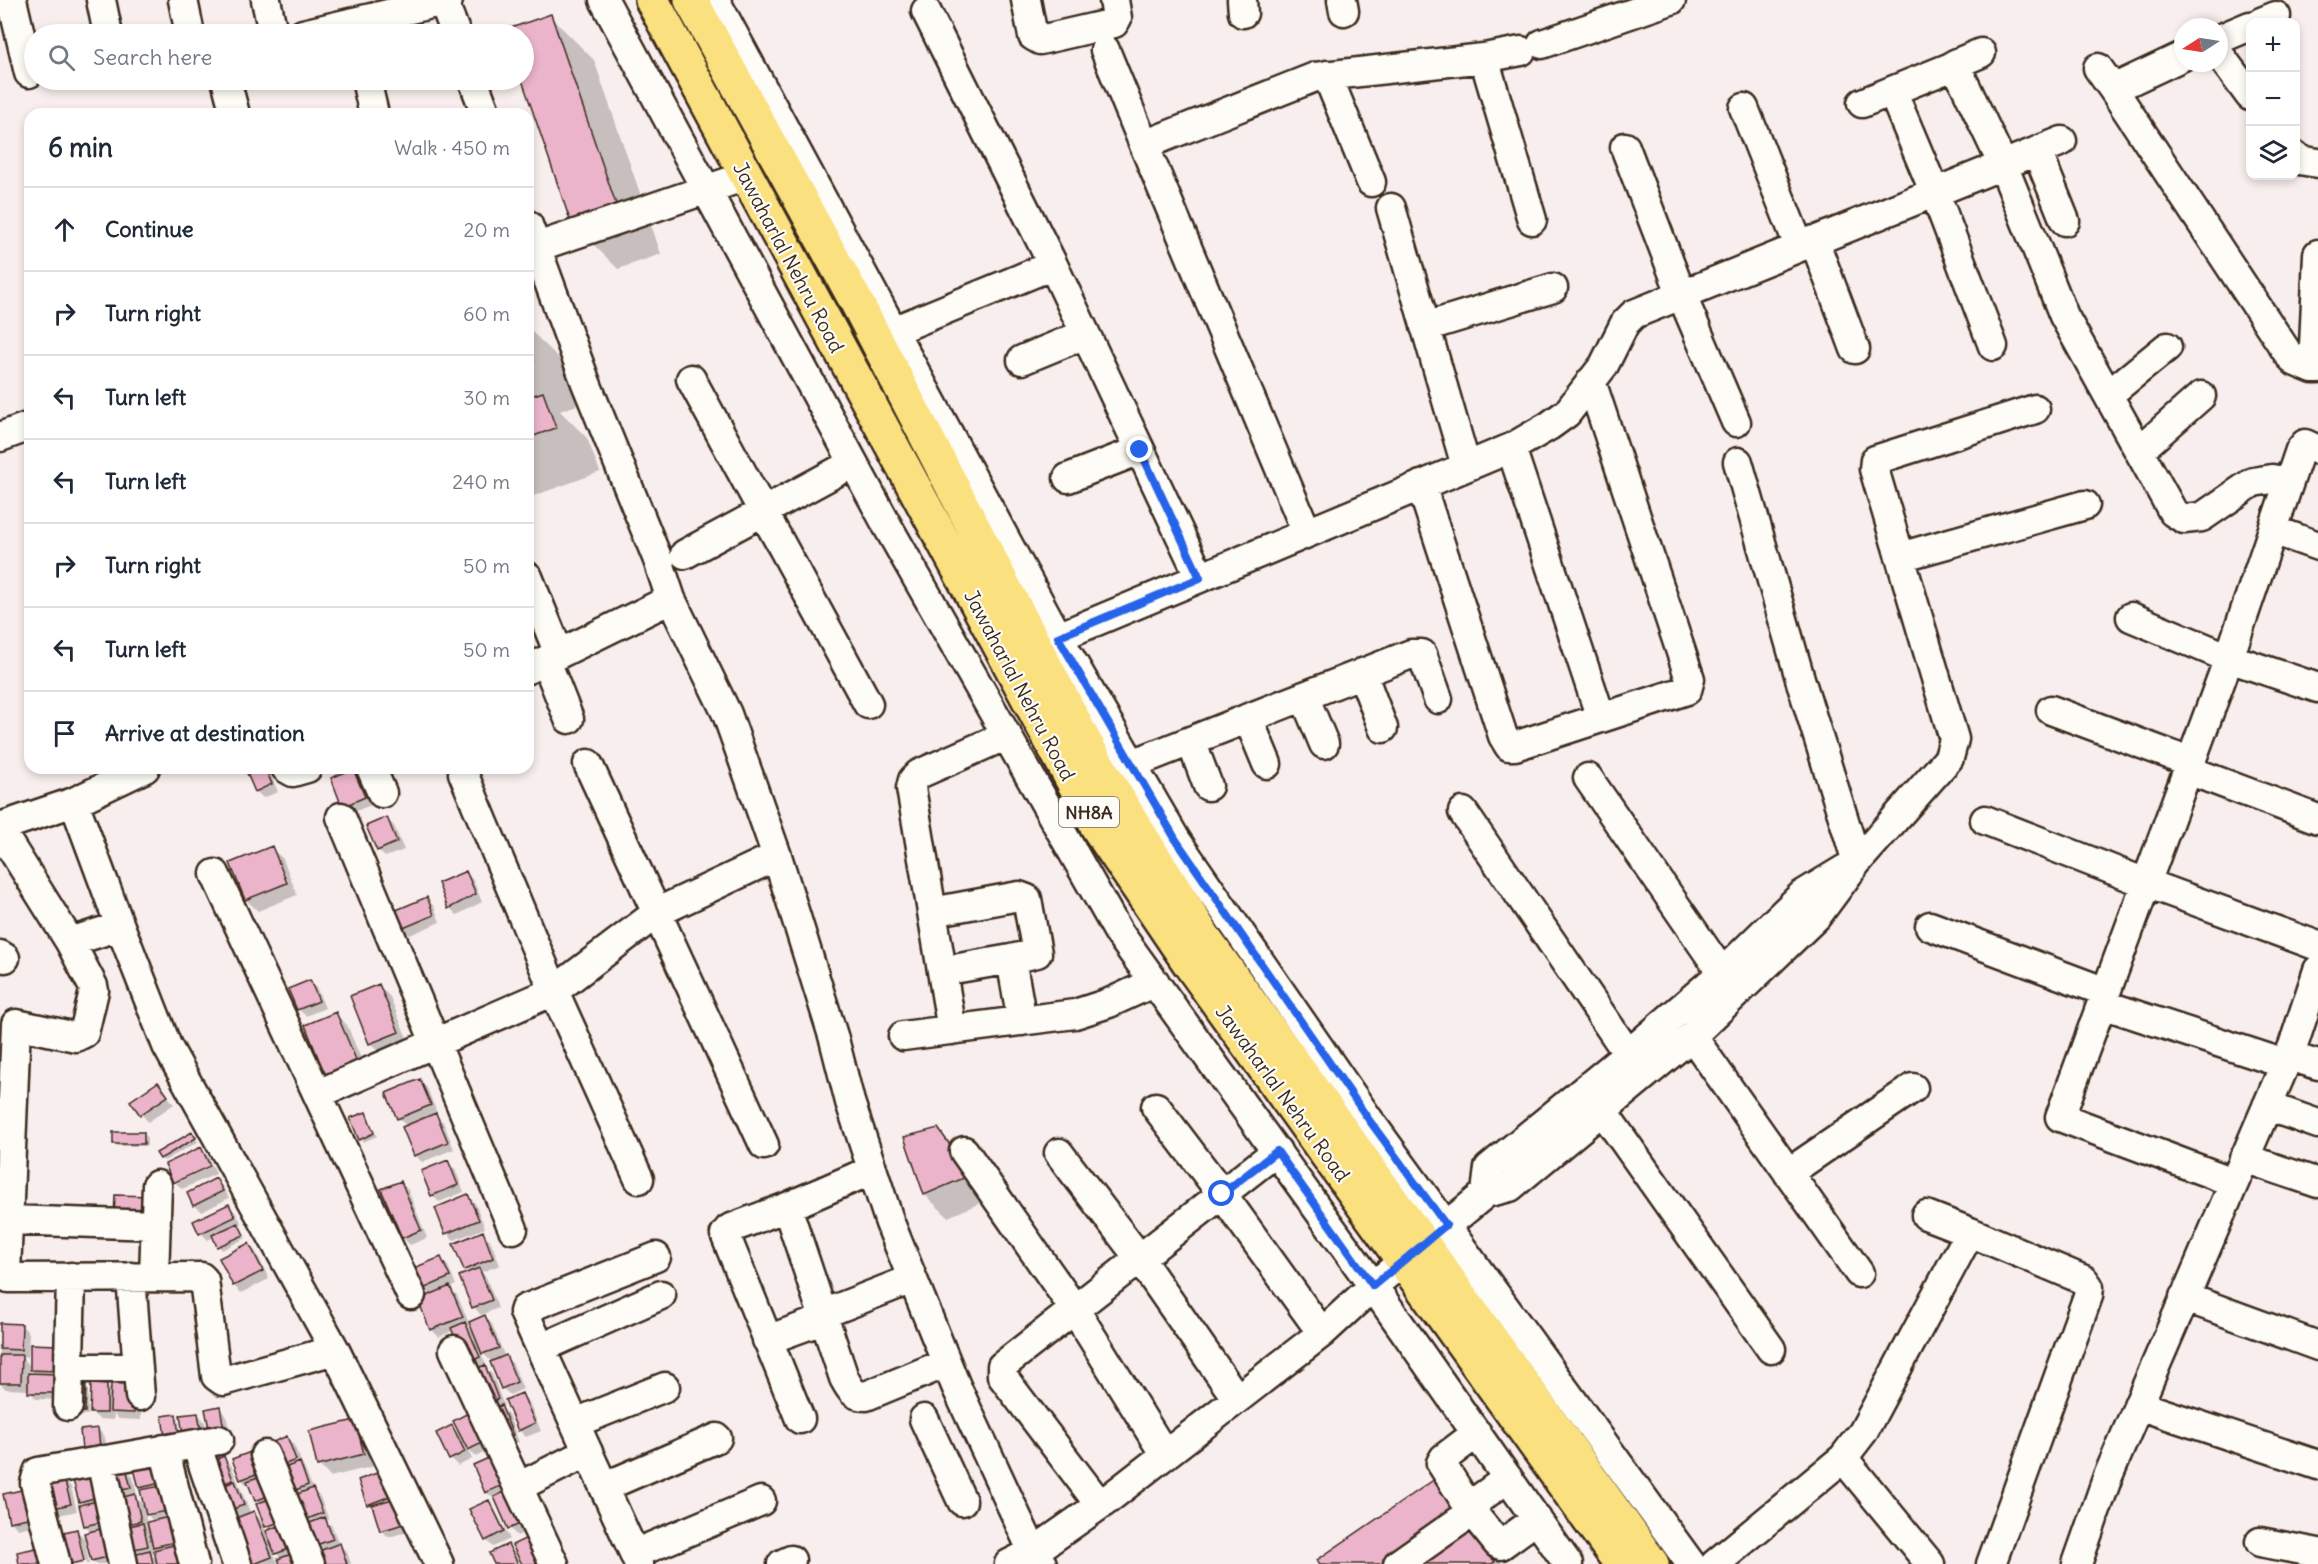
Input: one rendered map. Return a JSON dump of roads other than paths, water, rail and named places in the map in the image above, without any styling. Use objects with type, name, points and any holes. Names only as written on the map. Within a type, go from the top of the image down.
[{"type":"main road","name":"Jawaharlal Nehru Road","points":[[652,0],[1098,828],[1190,964],[1424,1243],[1621,1564]]},
{"type":"main road","name":"Jawaharlal Nehru Road","points":[[691,0],[1046,642],[1108,783],[1207,942],[1652,1564]]},
{"type":"street","points":[[12,0],[17,58]]},
{"type":"street","points":[[101,0],[106,24]]},
{"type":"street","points":[[183,0],[188,24]]},
{"type":"street","points":[[266,0],[271,24]]},
{"type":"street","points":[[330,24],[354,15],[445,0],[453,24]]},
{"type":"street","points":[[604,0],[888,527],[1119,933],[1277,1151],[1568,1564]]},
{"type":"street","points":[[715,0],[893,331],[1046,642],[1132,765],[1176,840],[1369,1120],[1424,1243],[1691,1564]]},
{"type":"street","points":[[1026,0],[1033,36],[1040,39],[1114,23],[1117,18],[1114,0]]},
{"type":"street","points":[[1144,145],[1302,81],[1327,75],[1484,58],[1532,47],[1671,0]]},
{"type":"street","points":[[926,11],[1053,265],[1200,578]]},
{"type":"street","points":[[2228,35],[2246,28]]},
{"type":"street","points":[[1105,50],[1307,533]]},
{"type":"street","points":[[1484,58],[1532,220]]},
{"type":"street","points":[[1862,103],[1968,59],[2003,165],[2064,316],[2173,512],[2184,519],[2202,517],[2253,482],[2272,479],[2289,482]]},
{"type":"street","points":[[2174,59],[2106,79],[2289,355],[2296,362],[2315,369],[2318,254]]},
{"type":"street","points":[[2228,66],[2246,91]]},
{"type":"street","points":[[1327,75],[1371,182]]},
{"type":"street","points":[[229,90],[233,108]]},
{"type":"street","points":[[368,90],[373,108]]},
{"type":"street","points":[[477,90],[484,108]]},
{"type":"street","points":[[1892,91],[1935,193],[1993,346]]},
{"type":"street","points":[[1744,108],[1855,348]]},
{"type":"street","points":[[1046,642],[1511,448],[1567,413],[1612,351],[1630,317],[2049,146],[2074,217],[2031,234]]},
{"type":"street","points":[[1625,147],[1682,296],[1736,422]]},
{"type":"street","points":[[2300,160],[2318,163]]},
{"type":"street","points":[[534,240],[707,190],[746,176]]},
{"type":"street","points":[[1391,208],[1466,466]]},
{"type":"street","points":[[534,249],[658,560],[671,599],[728,714],[777,856],[872,1170],[912,1280],[946,1363],[980,1435],[1028,1560],[1322,1333],[1373,1286],[1486,1193],[1510,1187],[1692,1036],[1817,916],[1857,862],[1949,758],[1954,739],[1874,469],[1875,460],[2035,409]]},
{"type":"street","points":[[893,331],[1053,265]]},
{"type":"street","points":[[1425,327],[1553,288]]},
{"type":"street","points":[[1022,360],[1085,334]]},
{"type":"street","points":[[2108,395],[2167,348]]},
{"type":"street","points":[[691,379],[868,704]]},
{"type":"street","points":[[1421,485],[1505,743],[1515,746],[1687,690],[1690,684],[1591,381]]},
{"type":"street","points":[[2139,451],[2200,396]]},
{"type":"street","points":[[0,437],[24,428]]},
{"type":"street","points":[[2314,444],[2300,450],[2229,658],[2060,1117],[2247,1168],[2318,1183]]},
{"type":"street","points":[[1511,448],[1600,718]]},
{"type":"street","points":[[1068,478],[1140,450]]},
{"type":"street","points":[[1738,462],[1801,682],[1857,862]]},
{"type":"street","points":[[685,554],[853,463]]},
{"type":"street","points":[[1900,557],[2085,505]]},
{"type":"street","points":[[2272,530],[2318,546]]},
{"type":"street","points":[[544,662],[671,599]]},
{"type":"street","points":[[534,609],[544,662],[568,719]]},
{"type":"street","points":[[2131,617],[2229,658],[2318,688]]},
{"type":"street","points":[[1132,765],[1411,654],[1422,654],[1438,699]]},
{"type":"street","points":[[1362,673],[1383,728]]},
{"type":"street","points":[[1304,696],[1324,744]]},
{"type":"street","points":[[2051,710],[2318,819]]},
{"type":"street","points":[[1248,718],[1267,765]]},
{"type":"street","points":[[952,1030],[911,788],[913,780],[919,774],[1006,735]]},
{"type":"street","points":[[1191,741],[1208,786]]},
{"type":"street","points":[[588,765],[764,1144]]},
{"type":"street","points":[[132,774],[74,802],[0,828],[70,942],[94,991],[84,1033],[76,1037],[8,1023],[8,1220],[3,1278],[195,1276],[204,1280],[216,1376],[223,1381],[335,1350]]},
{"type":"street","points":[[463,774],[554,991],[639,1179]]},
{"type":"street","points":[[1588,778],[1722,973]]},
{"type":"street","points":[[74,802],[167,1046],[335,1350],[439,1564]]},
{"type":"street","points":[[1463,812],[1628,1054]]},
{"type":"street","points":[[341,817],[513,1229]]},
{"type":"street","points":[[1985,820],[2146,883],[2318,946]]},
{"type":"street","points":[[318,1094],[554,991],[658,912],[777,856]]},
{"type":"street","points":[[1486,1193],[1489,1168],[1722,973],[1802,895],[1857,862]]},
{"type":"street","points":[[215,874],[411,1295]]},
{"type":"street","points":[[932,912],[1024,897],[1027,899],[1037,953],[942,971]]},
{"type":"street","points":[[70,942],[120,926]]},
{"type":"street","points":[[1930,926],[2104,998],[2302,1055]]},
{"type":"street","points":[[1011,959],[1022,1022]]},
{"type":"street","points":[[2077,1564],[2108,1476],[2184,1297],[2302,1055],[2318,970]]},
{"type":"street","points":[[903,1036],[1075,1014],[1101,1006],[1155,982]]},
{"type":"street","points":[[1692,1036],[1859,1273]]},
{"type":"street","points":[[1788,1173],[1914,1088]]},
{"type":"street","points":[[1156,1107],[1322,1333]]},
{"type":"street","points":[[2277,1107],[2318,1117]]},
{"type":"street","points":[[2277,1107],[2318,1124]]},
{"type":"street","points":[[1602,1110],[1771,1349]]},
{"type":"street","points":[[964,1151],[1075,1310],[1165,1455]]},
{"type":"street","points":[[1100,1505],[1002,1376],[1002,1366],[1277,1151]]},
{"type":"street","points":[[1059,1153],[1140,1259],[1237,1399]]},
{"type":"street","points":[[800,1419],[724,1234],[729,1229],[872,1170]]},
{"type":"street","points":[[69,1368],[139,1382],[143,1277],[156,1225],[157,1185]]},
{"type":"street","points":[[787,1207],[844,1378],[851,1391],[858,1396],[866,1396],[946,1363]]},
{"type":"street","points":[[1926,1215],[2085,1280],[2089,1287],[2088,1296],[1991,1564]]},
{"type":"street","points":[[8,1220],[156,1225]]},
{"type":"street","points":[[1715,1564],[1843,1458],[1863,1432],[1970,1232]]},
{"type":"street","points":[[656,1257],[525,1309],[524,1312],[637,1559],[761,1501]]},
{"type":"street","points":[[68,1406],[71,1277]]},
{"type":"street","points":[[767,1340],[912,1280]]},
{"type":"street","points":[[541,1348],[661,1295]]},
{"type":"street","points":[[2184,1297],[2318,1346]]},
{"type":"street","points":[[454,1350],[554,1564]]},
{"type":"street","points":[[575,1423],[665,1388]]},
{"type":"street","points":[[2138,1405],[2318,1465]]},
{"type":"street","points":[[924,1419],[962,1501]]},
{"type":"street","points":[[1476,1433],[1444,1458],[1441,1463],[1472,1512],[1501,1545],[1537,1519]]},
{"type":"street","points":[[940,1454],[980,1435]]},
{"type":"street","points":[[604,1487],[717,1438]]},
{"type":"street","points":[[56,1564],[35,1477],[42,1470],[207,1442],[237,1564]]},
{"type":"street","points":[[164,1449],[194,1564]]},
{"type":"street","points":[[518,1487],[588,1452]]},
{"type":"street","points":[[265,1455],[310,1564]]},
{"type":"street","points":[[1843,1458],[1930,1564]]},
{"type":"street","points":[[101,1460],[123,1564]]},
{"type":"street","points":[[1398,1564],[1472,1512],[1479,1499],[1508,1478]]},
{"type":"street","points":[[2260,1542],[2318,1553]]}]
